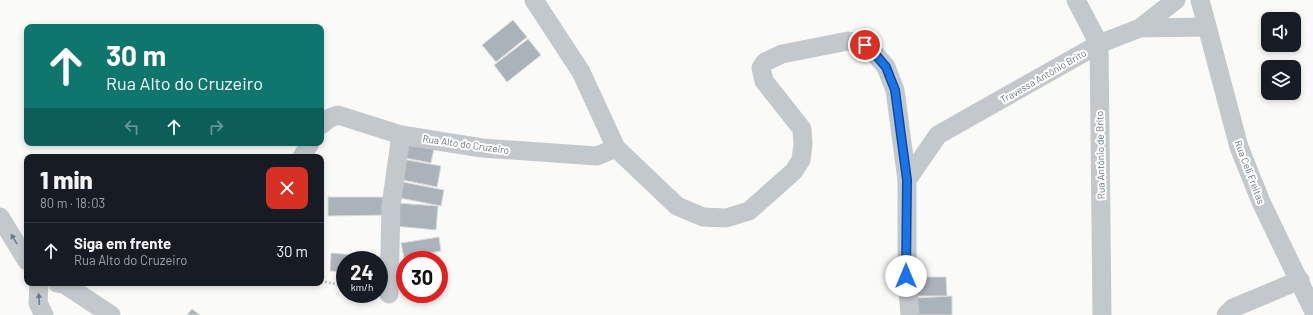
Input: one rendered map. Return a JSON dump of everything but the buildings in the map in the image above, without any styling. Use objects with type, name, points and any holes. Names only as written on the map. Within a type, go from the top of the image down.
[{"type":"street","points":[[534,0],[581,72],[616,148],[677,206],[703,217],[726,218],[749,211],[794,171],[801,160],[803,144],[802,129],[764,81],[761,68],[765,62],[782,54],[848,41],[865,45],[886,67],[895,90],[907,180],[906,276],[910,315]]},
{"type":"street","name":"Rua Antônio de Brito","points":[[1076,0],[1099,44],[1102,315]]},
{"type":"street","points":[[1140,28],[1176,0]]},
{"type":"street","name":"Rua Celi Freitas","points":[[1200,0],[1239,147],[1261,202],[1300,280],[1313,310]]},
{"type":"street","name":"Travessa Antônio Brito","points":[[907,180],[938,135],[1099,44],[1140,28],[1207,27]]},
{"type":"street","name":"Rua Alto do Cruzeiro","points":[[324,123],[330,118],[338,115],[401,135],[482,148],[597,156],[616,148]]},
{"type":"street","points":[[389,294],[391,206],[401,135]]},
{"type":"street","points":[[0,217],[24,256]]},
{"type":"street","points":[[1226,315],[1233,308],[1300,280]]},
{"type":"street","points":[[39,286],[38,303],[44,315]]},
{"type":"street","points":[[67,286],[111,315]]},
{"type":"path","points":[[324,282],[336,284]]},
{"type":"route","points":[[865,45],[886,67],[895,90],[907,180],[906,276]]}]
